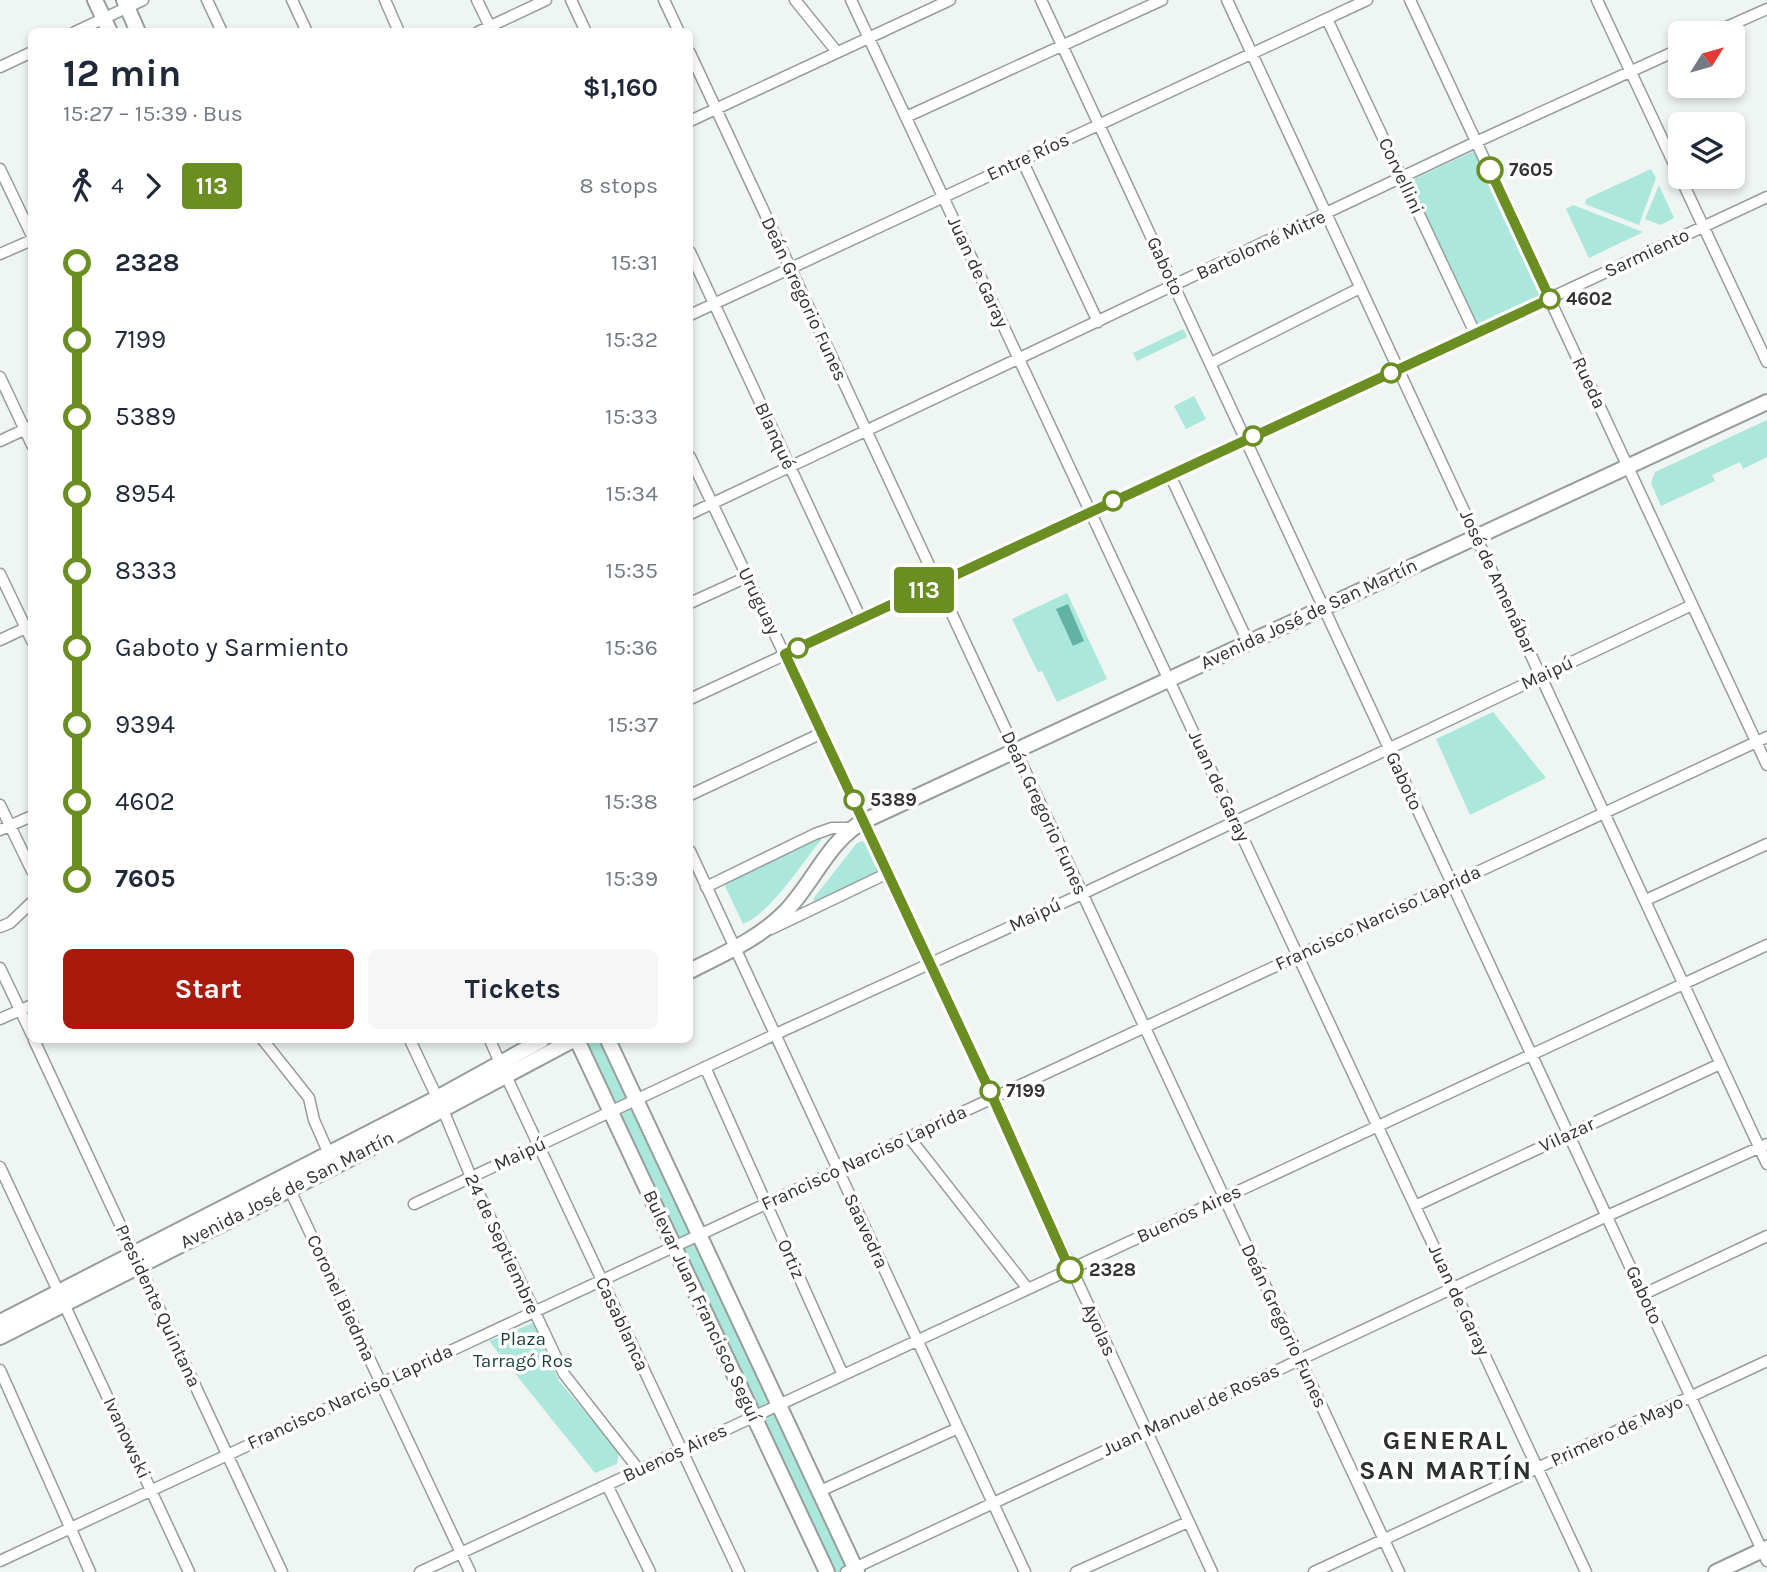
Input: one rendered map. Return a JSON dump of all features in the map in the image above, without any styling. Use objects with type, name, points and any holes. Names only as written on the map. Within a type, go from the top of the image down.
[{"type":"main road","points":[[95,0],[107,25]]},
{"type":"main road","points":[[125,4],[136,28]]},
{"type":"main road","name":"Avenida José de San Martín","points":[[693,969],[755,936],[786,911],[858,824],[1767,402]]},
{"type":"main road","name":"Avenida José de San Martín","points":[[503,1069],[538,1043]]},
{"type":"main road","name":"Avenida José de San Martín","points":[[0,1337],[61,1298],[136,1259],[440,1104],[503,1069],[568,1043]]},
{"type":"main road","name":"Bulevar Juan Francisco Seguí","points":[[577,1043],[675,1246],[827,1572]]},
{"type":"main road","name":"Bulevar Juan Francisco Seguí","points":[[609,1043],[852,1571]]},
{"type":"main road","name":"Avenida José de San Martín","points":[[286,1183],[329,1154],[440,1104]]},
{"type":"main road","name":"Avenida José de San Martín","points":[[0,1322],[61,1298]]},
{"type":"main road","points":[[1716,1572],[1765,1553]]},
{"type":"street","points":[[107,25],[125,4],[143,0]]},
{"type":"street","points":[[207,0],[220,28]]},
{"type":"street","points":[[292,0],[305,28]]},
{"type":"street","points":[[385,0],[397,28]]},
{"type":"street","points":[[477,0],[491,28]]},
{"type":"street","points":[[493,28],[546,0]]},
{"type":"street","points":[[571,0],[584,28]]},
{"type":"street","points":[[664,0],[677,28]]},
{"type":"street","points":[[794,0],[837,52]]},
{"type":"street","name":"Juan de Garay","points":[[852,0],[1586,1572]]},
{"type":"street","points":[[693,120],[950,0]]},
{"type":"street","name":"Gaboto","points":[[1041,0],[1765,1553]]},
{"type":"street","points":[[906,117],[1162,0]]},
{"type":"street","name":"José de Amenábar","points":[[1227,0],[1720,1064],[1763,1146],[1767,1164]]},
{"type":"street","name":"Entre Ríos","points":[[693,314],[1367,0]]},
{"type":"street","name":"Rueda","points":[[1410,0],[1767,765]]},
{"type":"street","points":[[1597,0],[1767,362]]},
{"type":"street","points":[[1740,21],[1767,9]]},
{"type":"street","name":"Corvellini","points":[[1327,19],[1475,333]]},
{"type":"street","points":[[0,66],[28,54]]},
{"type":"street","name":"Bartolomé Mitre","points":[[693,513],[1668,54]]},
{"type":"street","name":"Deán Gregorio Funes","points":[[693,60],[1399,1572]]},
{"type":"street","points":[[1022,160],[1098,322]]},
{"type":"street","points":[[0,169],[28,229]]},
{"type":"street","name":"Sarmiento","points":[[693,698],[1767,197]]},
{"type":"street","points":[[0,254],[28,240]]},
{"type":"street","name":"Blanqué","points":[[693,260],[861,619]]},
{"type":"street","points":[[1211,363],[1360,288]]},
{"type":"street","points":[[0,377],[28,428],[0,440]]},
{"type":"street","name":"Uruguay","points":[[693,464],[822,733],[858,824]]},
{"type":"street","points":[[1170,475],[1248,642]]},
{"type":"street","points":[[0,574],[28,627],[0,640]]},
{"type":"street","points":[[693,602],[747,577]]},
{"type":"street","name":"Maipú","points":[[414,1204],[1082,894],[1692,605]]},
{"type":"street","points":[[693,793],[822,733]]},
{"type":"street","name":"Francisco Narciso Laprida","points":[[0,1563],[381,1381],[699,1236],[1767,737]]},
{"type":"street","points":[[0,805],[5,828],[28,865]]},
{"type":"street","points":[[5,828],[28,818]]},
{"type":"street","name":"Ayolas","points":[[858,824],[888,873],[1212,1572]]},
{"type":"street","name":"Avenida José de San Martín","points":[[706,887],[815,834],[858,824]]},
{"type":"street","points":[[1646,900],[1767,844]]},
{"type":"street","name":"Saavedra","points":[[693,858],[1025,1572]]},
{"type":"street","name":"Avenida José de San Martín","points":[[755,936],[888,873]]},
{"type":"street","points":[[0,927],[10,923],[28,906]]},
{"type":"street","name":"Buenos Aires","points":[[420,1572],[1767,945]]},
{"type":"street","name":"Presidente Quintana","points":[[0,968],[28,1027]]},
{"type":"street","points":[[0,1019],[28,1007]]},
{"type":"street","name":"Presidente Quintana","points":[[36,1043],[282,1572]]},
{"type":"street","points":[[265,1043],[309,1098],[314,1120],[329,1154]]},
{"type":"street","name":"24 de Septiembre","points":[[411,1043],[564,1374],[639,1470]]},
{"type":"street","name":"Casablanca","points":[[490,1043],[739,1572]]},
{"type":"street","name":"Vilazar","points":[[1415,1206],[1720,1064]]},
{"type":"street","name":"Ortiz","points":[[705,1067],[843,1375]]},
{"type":"street","points":[[909,1137],[1028,1289]]},
{"type":"street","name":"Juan Manuel de Rosas","points":[[852,1571],[1300,1359],[1763,1146]]},
{"type":"street","name":"Ivanowski","points":[[0,1167],[190,1572]]},
{"type":"street","name":"Coronel Biedma","points":[[286,1183],[470,1572]]},
{"type":"street","points":[[1644,1294],[1767,1236]]},
{"type":"street","name":"Primero de Mayo","points":[[1314,1572],[1767,1361]]},
{"type":"street","points":[[0,1370],[90,1572]]},
{"type":"street","points":[[818,1492],[958,1428]]},
{"type":"street","points":[[607,1485],[650,1572]]},
{"type":"street","points":[[1076,1572],[1188,1522]]},
{"type":"street","points":[[0,1563],[3,1572]]},
{"type":"green space","points":[[1474,151],[1544,297],[1478,327],[1410,181]]},
{"type":"green space","points":[[1651,169],[1656,178],[1639,225],[1585,204],[1586,199]]},
{"type":"green space","points":[[1659,185],[1674,218],[1661,225],[1645,219]]},
{"type":"green space","points":[[1573,205],[1643,232],[1589,258],[1566,209]]},
{"type":"green space","points":[[1183,329],[1187,337],[1137,361],[1133,353]]},
{"type":"green space","points":[[1194,396],[1206,419],[1186,429],[1174,406]]},
{"type":"green space","points":[[1767,420],[1767,457],[1743,469],[1740,462],[1712,475],[1715,481],[1661,506],[1651,483],[1655,472]]},
{"type":"green space","points":[[1067,593],[1107,679],[1057,702],[1042,671],[1038,672],[1012,619]]},
{"type":"green space","points":[[1493,712],[1546,778],[1470,815],[1436,739]]},
{"type":"green space","points":[[820,837],[821,840],[775,899],[743,924],[725,886],[728,882]]},
{"type":"green space","points":[[862,841],[870,848],[880,872],[815,902],[813,899],[856,844]]},
{"type":"green space","points":[[578,1043],[609,1043],[857,1572],[827,1572]]},
{"type":"green space","name":"Plaza Tarragó Ros","points":[[533,1323],[559,1381],[619,1452],[617,1464],[595,1473],[489,1341]]},
{"type":"shaded area","points":[[1068,604],[1084,641],[1073,646],[1056,609]]},
{"type":"bus line","name":"113","points":[[1070,1270],[993,1098],[785,654],[1550,299],[1490,170]]},
{"type":"place","name":"7605","points":[[1490,170]]},
{"type":"place","name":"4602","points":[[1550,299]]},
{"type":"place","name":"5389","points":[[854,800]]},
{"type":"place","name":"7199","points":[[990,1091]]},
{"type":"place","name":"2328","points":[[1070,1270]]},
{"type":"district","name":"GENERAL SAN MARTÍN","points":[[1446,1455]]}]
